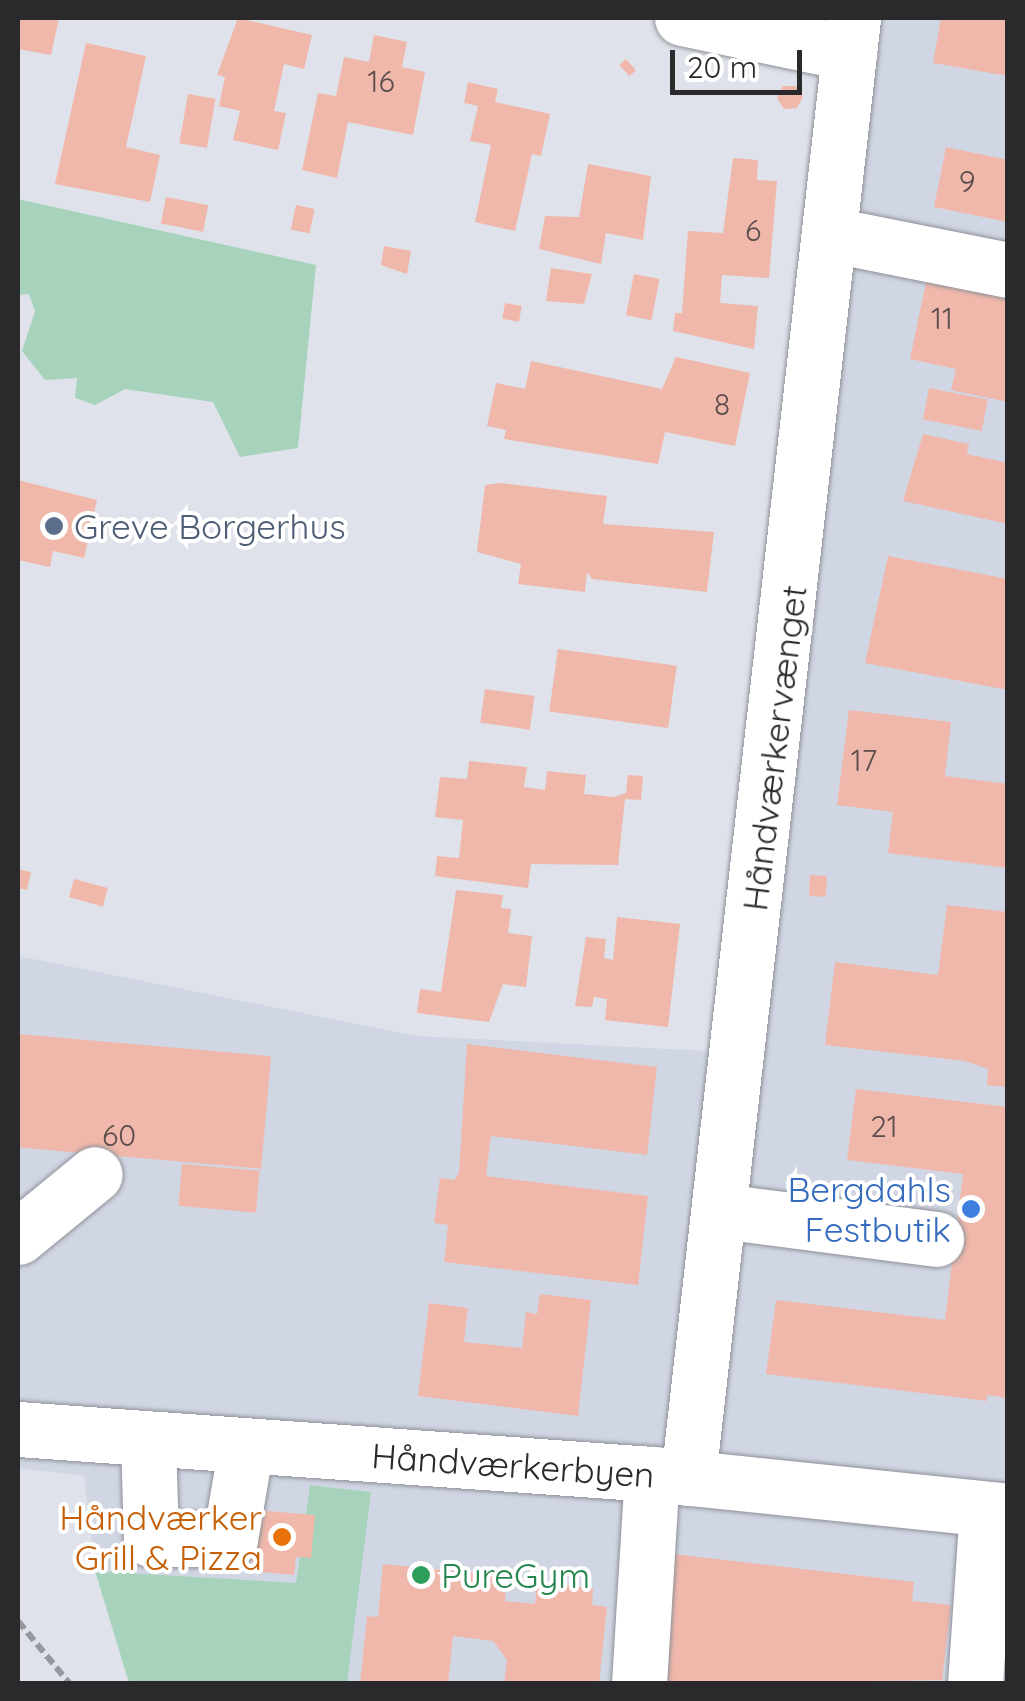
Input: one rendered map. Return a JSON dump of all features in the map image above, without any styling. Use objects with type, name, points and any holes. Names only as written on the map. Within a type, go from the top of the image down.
[{"type":"street","points":[[682,18],[851,35]]},
{"type":"street","name":"Håndværkervænget","points":[[639,1684],[670,1476],[721,1210],[833,235],[851,35]]},
{"type":"street","points":[[833,235],[1008,270]]},
{"type":"street","points":[[18,1237],[95,1174]]},
{"type":"street","points":[[721,1210],[936,1240]]},
{"type":"street","name":"Håndværkerbyen","points":[[18,1430],[670,1476],[997,1510]]},
{"type":"street","points":[[148,1439],[150,1539],[230,1539],[246,1446]]},
{"type":"street","points":[[974,1684],[997,1510]]},
{"type":"path","points":[[18,1621],[70,1684]]},
{"type":"shaded area","points":[[834,18],[1007,18],[1007,1683],[347,1683],[370,1492],[310,1485],[296,1583],[95,1571],[84,1476],[18,1468],[18,956],[417,1036],[708,1051]]},
{"type":"green space","points":[[18,199],[316,265],[298,448],[240,457],[213,402],[125,389],[95,405],[75,398],[77,378],[45,380],[22,351],[35,311],[29,294],[18,295]]},
{"type":"green space","points":[[310,1485],[371,1492],[347,1683],[129,1683],[95,1571],[296,1583]]},
{"type":"building","points":[[18,18],[59,18],[51,55],[18,49]]},
{"type":"building","points":[[238,18],[312,35],[304,69],[284,64],[274,111],[286,113],[278,150],[233,140],[240,111],[219,106],[225,77],[217,75]]},
{"type":"building","points":[[941,18],[1008,18],[1008,76],[933,63]]},
{"type":"building","points":[[374,35],[407,42],[402,67],[425,72],[413,135],[348,122],[337,178],[302,170],[318,93],[336,96],[344,57],[369,62]]},
{"type":"building","points":[[86,43],[146,56],[126,147],[160,155],[150,202],[55,184]]},
{"type":"building","points":[[626,59],[636,70],[629,76],[619,65]]},
{"type":"building","points":[[468,82],[498,89],[495,102],[550,114],[541,156],[532,154],[515,231],[475,222],[491,145],[470,141],[478,106],[464,103]]},
{"type":"building","points":[[783,86],[796,86],[803,97],[797,108],[784,109],[777,98]]},
{"type":"building","points":[[188,94],[216,99],[207,148],[179,143]]},
{"type":"building","points":[[946,147],[1008,160],[1008,222],[934,207]]},
{"type":"building","points":[[733,158],[758,160],[757,180],[777,181],[769,278],[722,275],[720,303],[758,306],[754,349],[673,331],[675,313],[682,313],[688,231],[723,233]]},
{"type":"building","points":[[588,164],[651,176],[643,240],[606,233],[601,264],[539,249],[545,216],[579,217]]},
{"type":"building","points":[[166,197],[208,205],[203,232],[161,224]]},
{"type":"building","points":[[296,205],[315,209],[309,233],[291,229]]},
{"type":"building","points":[[384,246],[411,251],[407,274],[381,265]]},
{"type":"building","points":[[930,263],[1008,279],[1008,402],[951,390],[956,369],[910,359]]},
{"type":"building","points":[[551,268],[592,274],[584,304],[546,301]]},
{"type":"building","points":[[634,274],[660,279],[652,320],[626,315]]},
{"type":"building","points":[[505,303],[522,306],[519,322],[502,319]]},
{"type":"building","points":[[676,357],[750,373],[735,446],[665,432],[658,464],[504,439],[506,430],[487,426],[496,383],[525,389],[531,361],[662,389]]},
{"type":"building","points":[[929,388],[988,399],[982,431],[923,419]]},
{"type":"building","points":[[923,434],[969,444],[967,454],[1008,463],[1008,524],[903,501]]},
{"type":"building","name":"Greve Borgerhus","points":[[18,480],[97,500],[84,558],[53,551],[50,567],[18,560]]},
{"type":"building","points":[[501,483],[607,496],[603,524],[714,532],[707,592],[592,579],[587,572],[585,592],[518,584],[521,564],[477,552],[485,485]]},
{"type":"building","points":[[888,556],[1008,579],[1008,690],[865,663]]},
{"type":"building","points":[[558,649],[677,666],[668,728],[549,711]]},
{"type":"building","points":[[485,689],[535,696],[530,730],[480,723]]},
{"type":"building","points":[[849,710],[951,722],[945,776],[1008,784],[1008,868],[888,853],[893,812],[837,805]]},
{"type":"building","points":[[469,761],[527,767],[524,787],[545,790],[547,771],[586,775],[584,794],[614,797],[626,793],[628,775],[643,776],[641,800],[625,799],[618,865],[531,864],[528,888],[435,876],[437,856],[459,858],[463,820],[435,817],[440,777],[467,779]]},
{"type":"building","points":[[18,869],[31,872],[27,890],[18,888]]},
{"type":"building","points":[[810,875],[827,876],[826,897],[809,896]]},
{"type":"building","points":[[74,879],[108,888],[103,906],[69,897]]},
{"type":"building","points":[[456,890],[503,895],[501,908],[511,909],[508,933],[532,936],[526,987],[503,984],[489,1022],[417,1013],[420,989],[441,992]]},
{"type":"building","points":[[947,905],[1008,912],[1008,1087],[987,1085],[988,1069],[965,1061],[825,1045],[835,962],[938,975]]},
{"type":"building","points":[[617,917],[680,924],[668,1027],[605,1020],[607,999],[594,997],[592,1007],[575,1006],[586,937],[606,939],[604,958],[613,960]]},
{"type":"building","points":[[18,1034],[271,1056],[261,1169],[18,1147]]},
{"type":"building","points":[[467,1044],[657,1067],[647,1155],[491,1136],[486,1176],[648,1196],[638,1285],[444,1262],[448,1225],[434,1223],[440,1178],[454,1180],[459,1173]]},
{"type":"building","points":[[856,1089],[1008,1107],[1008,1398],[987,1395],[987,1401],[766,1374],[776,1300],[945,1320],[963,1174],[847,1160]]},
{"type":"building","points":[[182,1164],[260,1171],[256,1213],[178,1206]]},
{"type":"building","points":[[540,1294],[591,1300],[578,1416],[418,1396],[429,1303],[468,1308],[464,1342],[522,1348],[526,1312],[537,1314]]},
{"type":"building","points":[[256,1510],[315,1515],[311,1558],[296,1557],[294,1575],[251,1571]]},
{"type":"building","points":[[673,1554],[914,1582],[912,1601],[951,1605],[942,1680],[657,1684]]},
{"type":"building","points":[[383,1564],[507,1576],[505,1601],[535,1604],[537,1582],[593,1588],[592,1605],[607,1607],[599,1684],[504,1684],[507,1660],[493,1641],[453,1636],[448,1684],[360,1684],[367,1616],[378,1617]]},
{"type":"place","name":"Greve Borgerhus","points":[[54,526]]},
{"type":"place","name":"Bergdahls Festbutik","points":[[971,1209]]},
{"type":"place","name":"Håndværker Grill & Pizza","points":[[282,1537]]},
{"type":"place","name":"PureGym","points":[[421,1575]]}]
